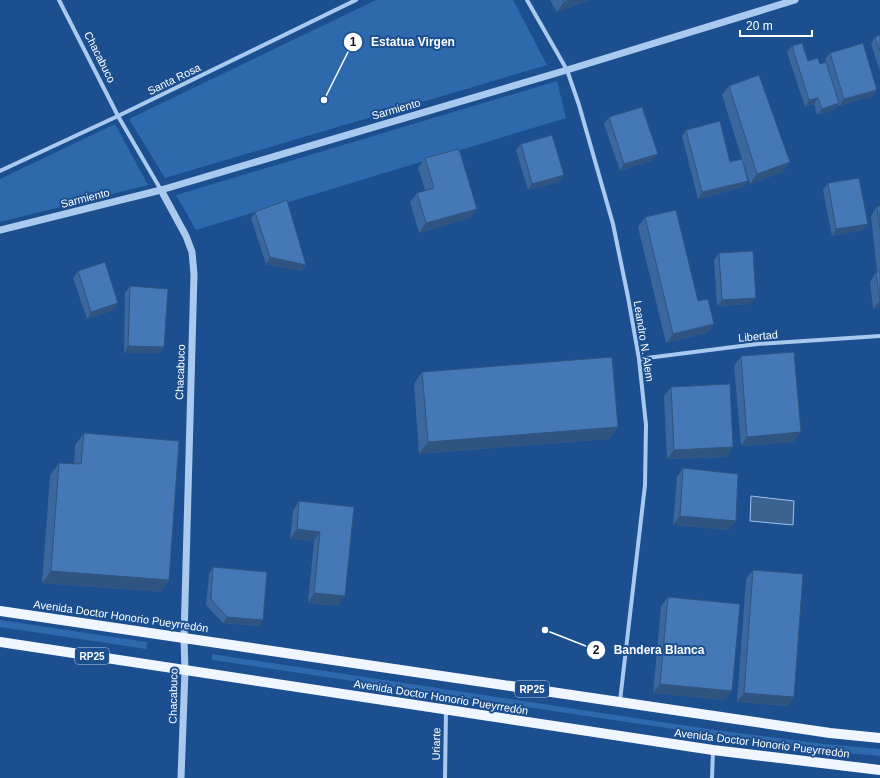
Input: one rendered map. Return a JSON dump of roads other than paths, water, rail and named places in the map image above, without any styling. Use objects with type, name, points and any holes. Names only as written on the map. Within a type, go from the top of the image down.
[{"type":"main road","name":"Avenida Doctor Honorio Pueyrredón","points":[[0,611],[830,733],[880,738]]},
{"type":"main road","name":"Avenida Doctor Honorio Pueyrredón","points":[[0,642],[713,750],[880,770]]},
{"type":"street","name":"Chacabuco","points":[[58,0],[118,116],[186,236],[192,252],[194,274],[184,638],[185,671],[181,778]]},
{"type":"street","name":"Santa Rosa","points":[[0,171],[118,116],[356,0]]},
{"type":"street","name":"Leandro N. Alem","points":[[527,0],[567,70],[579,105],[613,224],[639,359],[646,425],[645,485],[620,702]]},
{"type":"street","name":"Sarmiento","points":[[0,230],[161,190],[567,70],[795,0]]},
{"type":"street","name":"Libertad","points":[[639,359],[757,344],[880,336]]},
{"type":"street","name":"Uriarte","points":[[444,778],[446,710]]},
{"type":"street","points":[[712,778],[713,750]]},
{"type":"place","name":"Estatua Virgen","points":[[324,100]]},
{"type":"place","name":"Bandera Blanca","points":[[545,630]]}]
